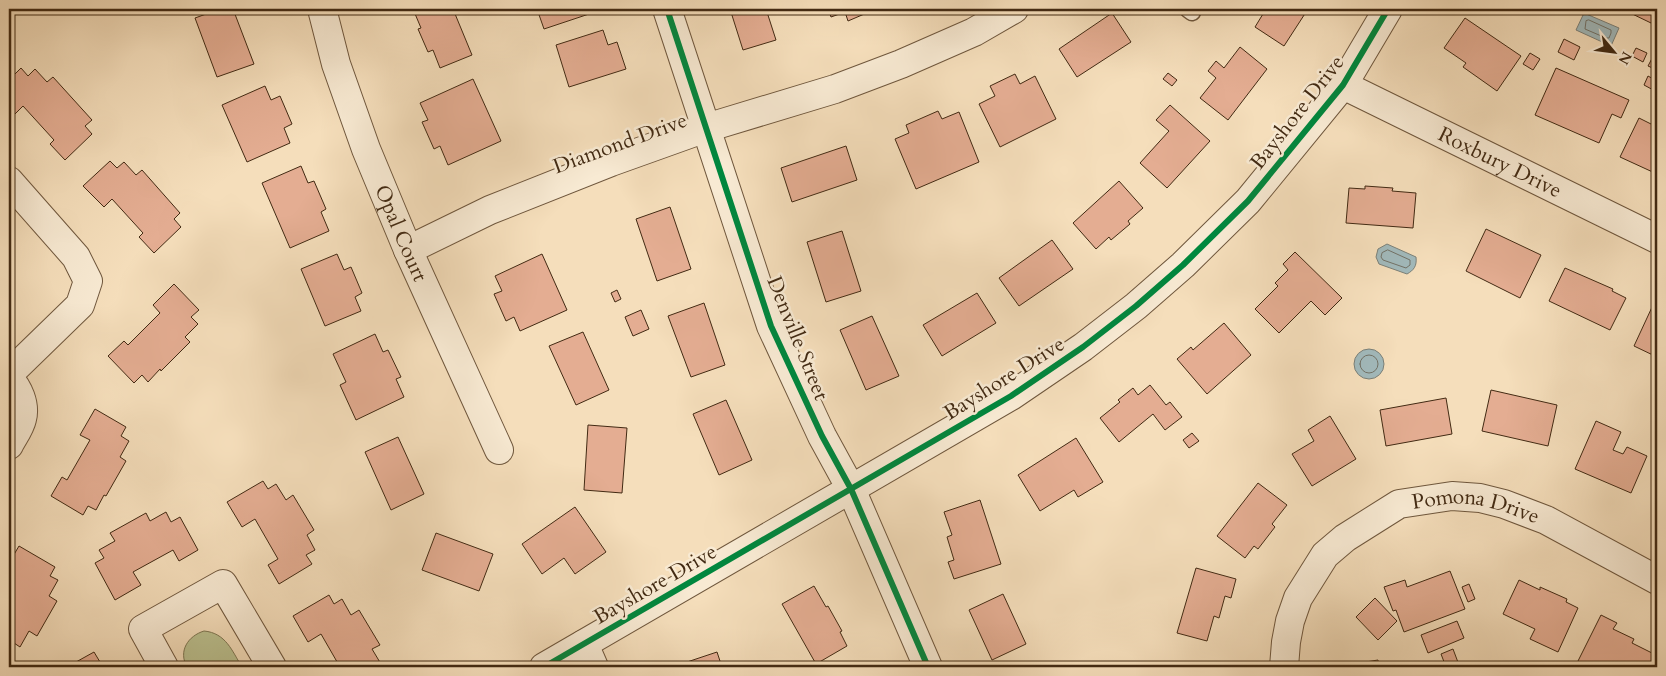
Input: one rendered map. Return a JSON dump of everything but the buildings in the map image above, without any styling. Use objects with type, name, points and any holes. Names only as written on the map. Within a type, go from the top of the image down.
[{"type":"street","name":"Opal Court","points":[[322,9],[336,64],[366,149],[408,250],[499,450]]},
{"type":"street","name":"Denville Street","points":[[667,9],[771,326],[822,436],[851,489],[928,667]]},
{"type":"street","name":"Diamond Drive","points":[[408,250],[490,210],[611,162],[706,128],[835,89],[901,64],[974,32],[1014,9]]},
{"type":"street","name":"Bayshore Drive","points":[[544,667],[589,656],[851,489],[1011,396],[1083,347],[1136,306],[1183,265],[1248,201],[1343,85],[1388,9]]},
{"type":"street","name":"Roxbury Drive","points":[[1343,85],[1657,239]]},
{"type":"street","points":[[9,181],[76,257],[88,281],[80,305],[9,374]]},
{"type":"street","points":[[9,378],[17,388],[23,406],[22,419],[9,445]]},
{"type":"street","name":"Pomona Drive","points":[[1284,667],[1286,642],[1296,606],[1312,573],[1325,555],[1345,538],[1399,504],[1452,496],[1480,498],[1504,504],[1546,520],[1657,580]]},
{"type":"street","points":[[164,667],[143,629],[223,584],[272,667]]},
{"type":"green space","points":[[204,631],[212,632],[223,639],[242,667],[187,667],[184,661],[186,645],[193,636]]},
{"type":"water","points":[[1584,13],[1619,28],[1611,46],[1576,30]]},
{"type":"water","points":[[1387,244],[1416,257],[1415,265],[1411,271],[1407,274],[1379,264],[1376,257],[1378,249]]},
{"type":"water","points":[[1369,349],[1379,354],[1384,364],[1379,374],[1369,379],[1359,374],[1354,364],[1359,354]]},
{"type":"cycle path","points":[[667,9],[771,326],[822,436],[851,489],[928,667]]},
{"type":"cycle path","points":[[544,667],[1011,396],[1083,347],[1136,306],[1183,265],[1248,201],[1343,85],[1388,9]]}]
